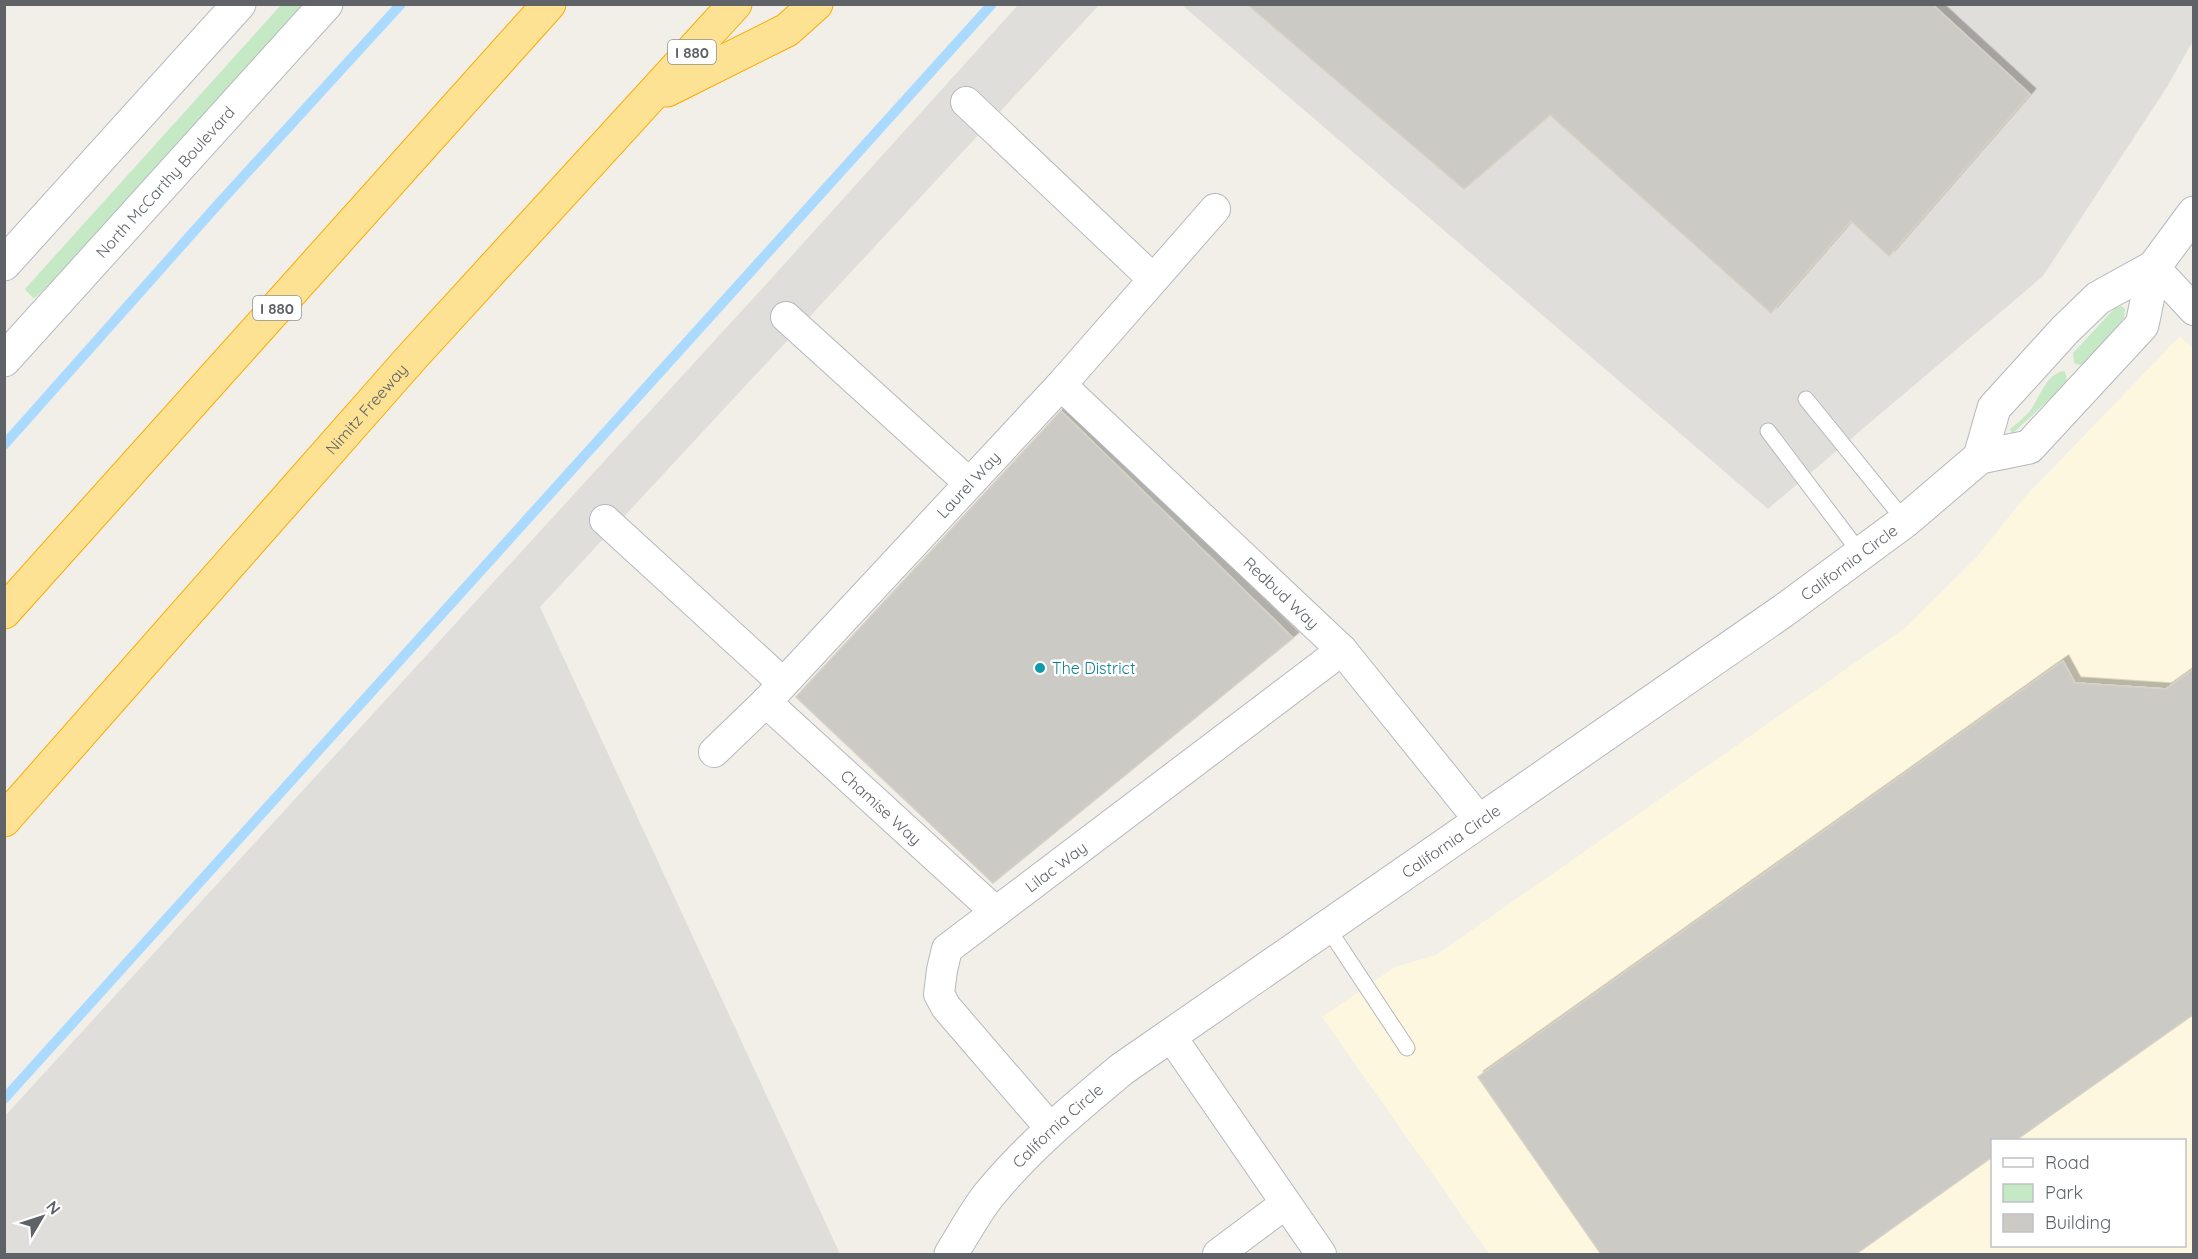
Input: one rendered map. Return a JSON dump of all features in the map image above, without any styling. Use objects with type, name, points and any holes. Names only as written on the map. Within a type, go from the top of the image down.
[{"type":"highway","name":"I 880","points":[[4,612],[549,4]]},
{"type":"highway","name":"Nimitz Freeway","points":[[4,820],[412,357],[735,4]]},
{"type":"highway","points":[[650,99],[787,30],[816,4]]},
{"type":"street","points":[[4,264],[239,4]]},
{"type":"street","name":"North McCarthy Boulevard","points":[[6,354],[326,4]]},
{"type":"street","points":[[966,102],[1154,279]]},
{"type":"street","name":"Laurel Way","points":[[714,752],[775,692],[1060,385],[1215,209]]},
{"type":"street","name":"California Circle","points":[[951,1254],[988,1197],[1051,1129],[1122,1070],[1783,611],[1905,521],[1980,457],[2029,447],[2142,325],[2154,267],[2193,213]]},
{"type":"street","points":[[2154,267],[2193,310]]},
{"type":"street","name":"California Circle","points":[[1980,457],[1994,408],[2065,330],[2098,298],[2154,267]]},
{"type":"street","points":[[786,317],[969,483]]},
{"type":"street","name":"Redbud Way","points":[[1060,385],[1342,650],[1480,820]]},
{"type":"street","name":"Chamise Way","points":[[604,520],[996,912]]},
{"type":"street","name":"Lilac Way","points":[[1051,1129],[946,1007],[939,994],[947,949],[1342,650]]},
{"type":"street","points":[[1170,1035],[1322,1254]]},
{"type":"street","points":[[1218,1254],[1285,1203]]},
{"type":"lane","points":[[1806,399],[1905,521]]},
{"type":"lane","points":[[1768,431],[1861,554]]},
{"type":"lane","points":[[1327,927],[1407,1048]]},
{"type":"shaded area","points":[[2193,4],[2194,39],[2167,87],[2043,276],[1768,509],[1182,5]]},
{"type":"shaded area","points":[[1018,5],[1099,5],[540,607],[840,1254],[5,1254],[4,1117],[769,281]]},
{"type":"shaded area","points":[[2180,336],[2193,348],[2193,1254],[1489,1254],[1322,1017],[1395,967],[1436,955],[1905,628],[1976,558],[2024,498]]},
{"type":"green space","points":[[281,5],[310,5],[74,261],[33,298],[25,289]]},
{"type":"green space","points":[[2121,306],[2125,309],[2124,318],[2085,363],[2080,365],[2074,363],[2073,353],[2115,308]]},
{"type":"green space","points":[[2063,371],[2067,380],[2012,434],[2010,429],[2029,412],[2047,383],[2057,373]]},
{"type":"building","points":[[1247,4],[1932,4],[2030,94],[1889,256],[1851,221],[1771,313],[1550,115],[1464,189]]},
{"type":"building","name":"The District","points":[[1061,411],[1293,638],[993,883],[796,697]]},
{"type":"building","points":[[2063,661],[2075,683],[2166,689],[2194,669],[2194,1014],[2017,1139],[1991,1139],[1991,1158],[1856,1254],[1601,1254],[1478,1077]]},
{"type":"waterway","points":[[4,445],[220,202],[401,4]]},
{"type":"waterway","points":[[4,1099],[992,4]]},
{"type":"place","name":"The District","points":[[1040,668]]}]
